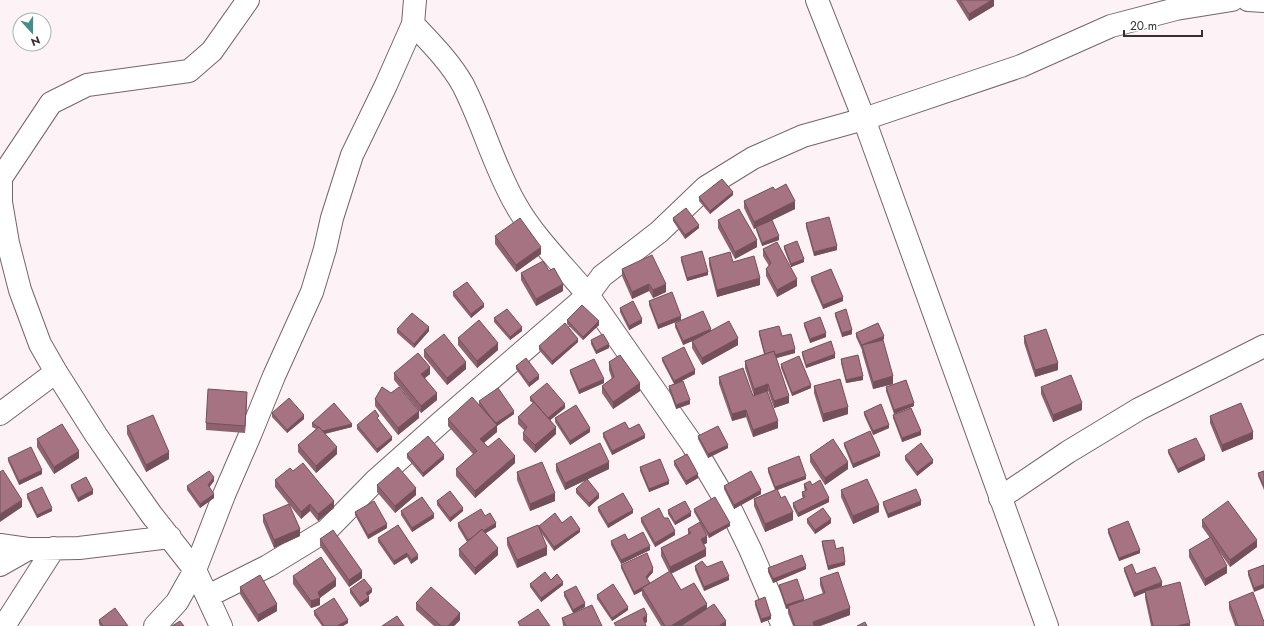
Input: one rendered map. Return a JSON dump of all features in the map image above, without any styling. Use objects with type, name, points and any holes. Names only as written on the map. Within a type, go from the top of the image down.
[{"type":"street","points":[[221,626],[195,570],[151,514],[116,465],[56,372],[40,344],[20,290],[8,243],[1,202],[1,178],[51,103],[87,85],[190,71],[212,51],[248,0]]},
{"type":"street","points":[[155,626],[177,602],[195,570],[224,495],[274,376],[312,292],[325,249],[332,218],[352,154],[386,85],[413,24],[414,0]]},
{"type":"street","points":[[817,0],[864,119],[1047,626]]},
{"type":"street","points":[[208,596],[268,566],[327,530],[376,480],[588,295],[602,276],[659,232],[706,188],[753,158],[803,136],[864,119],[1021,66],[1111,26],[1176,10],[1232,0]]},
{"type":"street","points":[[1248,0],[1264,1]]},
{"type":"street","points":[[413,24],[444,57],[462,84],[486,137],[499,172],[516,206],[551,253],[588,295],[692,444],[730,508],[750,549],[783,626]]},
{"type":"street","points":[[1000,498],[1068,452],[1139,409],[1264,346]]},
{"type":"street","points":[[0,414],[56,372]]},
{"type":"street","points":[[0,545],[28,548],[79,548],[170,537]]},
{"type":"street","points":[[0,565],[28,548]]},
{"type":"street","points":[[4,626],[54,548]]},
{"type":"building","points":[[960,0],[992,0],[969,14]]},
{"type":"building","points":[[722,179],[733,192],[710,211],[699,197]]},
{"type":"building","points":[[786,184],[795,201],[754,222],[744,201],[773,187],[775,190]]},
{"type":"building","points":[[686,208],[699,225],[685,235],[673,218]]},
{"type":"building","points":[[739,209],[757,240],[735,252],[718,220]]},
{"type":"building","points":[[829,217],[837,246],[814,252],[806,223]]},
{"type":"building","points":[[520,218],[541,247],[516,265],[495,236]]},
{"type":"building","points":[[772,220],[779,236],[762,243],[756,227]]},
{"type":"building","points":[[797,241],[804,259],[791,264],[784,246]]},
{"type":"building","points":[[777,242],[797,279],[777,290],[766,269],[771,263],[763,249]]},
{"type":"building","points":[[702,251],[708,272],[687,278],[681,257]]},
{"type":"building","points":[[730,252],[733,262],[754,256],[760,278],[717,290],[709,258]]},
{"type":"building","points":[[652,255],[666,284],[653,290],[649,284],[632,292],[622,269]]},
{"type":"building","points":[[543,261],[549,271],[554,268],[563,284],[536,299],[521,273]]},
{"type":"building","points":[[831,269],[843,297],[823,305],[811,277]]},
{"type":"building","points":[[467,282],[484,304],[471,314],[453,292]]},
{"type":"building","points":[[672,292],[681,316],[658,325],[649,301]]},
{"type":"building","points":[[633,301],[642,319],[629,326],[620,308]]},
{"type":"building","points":[[582,305],[599,321],[583,337],[567,320]]},
{"type":"building","points":[[507,309],[522,327],[510,337],[494,318]]},
{"type":"building","points":[[846,309],[852,330],[842,333],[835,313]]},
{"type":"building","points":[[703,311],[711,329],[683,341],[675,323]]},
{"type":"building","points":[[412,313],[429,327],[414,344],[397,329]]},
{"type":"building","points":[[820,317],[826,333],[810,339],[804,323]]},
{"type":"building","points":[[479,320],[498,343],[477,361],[458,338]]},
{"type":"building","points":[[729,321],[738,338],[702,358],[692,341]]},
{"type":"building","points":[[565,323],[578,339],[552,361],[539,346]]},
{"type":"building","points":[[878,323],[884,336],[862,346],[856,333]]},
{"type":"building","points":[[779,326],[782,336],[791,334],[795,349],[775,355],[774,351],[765,354],[759,331]]},
{"type":"building","points":[[1046,329],[1058,363],[1035,370],[1024,336]]},
{"type":"building","points":[[444,334],[466,362],[447,378],[424,350]]},
{"type":"building","points":[[603,334],[609,344],[596,351],[591,340]]},
{"type":"building","points":[[883,340],[893,376],[873,382],[862,345]]},
{"type":"building","points":[[831,341],[835,354],[806,365],[802,352]]},
{"type":"building","points":[[684,347],[695,370],[674,381],[662,358]]},
{"type":"building","points":[[774,351],[789,396],[774,401],[768,384],[754,389],[745,361]]},
{"type":"building","points":[[418,353],[430,367],[421,374],[437,393],[421,406],[394,373]]},
{"type":"building","points":[[620,355],[640,383],[613,402],[602,386],[614,377],[609,362]]},
{"type":"building","points":[[858,355],[863,376],[846,380],[841,359]]},
{"type":"building","points":[[799,356],[811,385],[792,393],[781,364]]},
{"type":"building","points":[[526,358],[539,375],[529,383],[516,366]]},
{"type":"building","points":[[594,359],[604,379],[579,390],[570,370]]},
{"type":"building","points":[[743,368],[753,396],[767,391],[778,421],[753,430],[746,410],[732,414],[719,377]]},
{"type":"building","points":[[1071,375],[1082,403],[1053,415],[1041,387]]},
{"type":"building","points":[[840,379],[848,407],[823,414],[814,386]]},
{"type":"building","points":[[906,380],[914,403],[894,410],[886,387]]},
{"type":"building","points":[[683,381],[690,400],[676,405],[669,386]]},
{"type":"building","points":[[547,383],[565,404],[548,418],[530,397]]},
{"type":"building","points":[[382,387],[391,393],[399,387],[419,411],[398,428],[375,399]]},
{"type":"building","points":[[498,388],[514,411],[496,423],[479,401]]},
{"type":"building","points":[[208,389],[247,392],[245,426],[206,423]]},
{"type":"building","points":[[472,397],[497,425],[480,439],[488,447],[499,438],[515,456],[475,491],[456,469],[477,451],[448,419]]},
{"type":"building","points":[[289,398],[304,415],[287,430],[272,413]]},
{"type":"building","points":[[534,402],[556,427],[535,445],[523,433],[527,427],[518,417]]},
{"type":"building","points":[[334,403],[352,424],[323,431],[312,423]]},
{"type":"building","points":[[1241,403],[1253,432],[1222,445],[1210,416]]},
{"type":"building","points":[[881,404],[889,425],[873,431],[864,412]]},
{"type":"building","points":[[576,405],[590,428],[570,441],[555,418]]},
{"type":"building","points":[[911,408],[921,431],[902,438],[893,415]]},
{"type":"building","points":[[375,410],[379,416],[377,418],[392,437],[377,449],[357,425]]},
{"type":"building","points":[[153,415],[169,452],[146,465],[127,426]]},
{"type":"building","points":[[625,422],[629,429],[639,424],[645,435],[612,451],[603,433]]},
{"type":"building","points":[[62,424],[79,451],[54,467],[37,439]]},
{"type":"building","points":[[718,426],[728,445],[708,454],[698,436]]},
{"type":"building","points":[[319,427],[337,447],[316,466],[298,445]]},
{"type":"building","points":[[870,431],[880,453],[853,464],[844,443]]},
{"type":"building","points":[[428,436],[444,455],[423,473],[407,454]]},
{"type":"building","points":[[1196,438],[1205,456],[1178,469],[1168,450]]},
{"type":"building","points":[[833,439],[848,462],[825,478],[810,455]]},
{"type":"building","points":[[600,443],[609,462],[565,483],[556,464]]},
{"type":"building","points":[[921,443],[933,460],[917,472],[905,456]]},
{"type":"building","points":[[31,447],[42,470],[19,481],[8,458]]},
{"type":"building","points":[[687,454],[698,474],[686,481],[674,461]]},
{"type":"building","points":[[799,456],[806,476],[775,487],[768,468]]},
{"type":"building","points":[[660,459],[669,481],[649,489],[640,467]]},
{"type":"building","points":[[542,462],[555,493],[530,504],[517,472]]},
{"type":"building","points":[[303,463],[334,501],[318,514],[310,504],[301,512],[275,480],[290,468],[293,471]]},
{"type":"building","points":[[398,467],[416,488],[395,506],[377,485]]},
{"type":"building","points":[[3,470],[22,500],[0,514],[0,472]]},
{"type":"building","points":[[209,471],[214,477],[208,485],[214,494],[200,504],[187,486]]},
{"type":"building","points":[[751,471],[761,490],[734,505],[724,486]]},
{"type":"building","points":[[1264,471],[1264,486],[1258,473]]},
{"type":"building","points":[[86,477],[93,490],[78,498],[71,485]]},
{"type":"building","points":[[587,479],[599,494],[589,503],[576,489]]},
{"type":"building","points":[[867,479],[879,505],[853,516],[841,490]]},
{"type":"building","points":[[820,480],[829,498],[798,513],[793,503],[805,497],[802,492],[807,490],[804,484],[810,481],[812,485]]},
{"type":"building","points":[[42,487],[52,508],[37,515],[27,494]]},
{"type":"building","points":[[777,489],[781,498],[785,496],[793,512],[765,524],[754,499]]},
{"type":"building","points":[[916,489],[921,501],[888,514],[883,502]]},
{"type":"building","points":[[450,491],[463,508],[450,518],[437,501]]},
{"type":"building","points":[[623,493],[633,510],[608,524],[598,507]]},
{"type":"building","points":[[422,497],[434,514],[412,528],[401,511]]},
{"type":"building","points":[[715,497],[730,523],[709,534],[694,509]]},
{"type":"building","points":[[374,501],[387,524],[368,535],[355,512]]},
{"type":"building","points":[[685,501],[691,512],[675,522],[668,510]]},
{"type":"building","points":[[1228,501],[1257,540],[1230,560],[1202,520]]},
{"type":"building","points":[[289,504],[300,529],[274,540],[263,515]]},
{"type":"building","points":[[659,508],[664,518],[668,518],[675,531],[655,543],[641,518]]},
{"type":"building","points":[[823,508],[831,519],[815,530],[807,519]]},
{"type":"building","points":[[481,509],[485,516],[490,513],[496,523],[483,531],[482,529],[468,540],[458,523]]},
{"type":"building","points":[[555,513],[562,523],[571,516],[580,529],[554,547],[539,526]]},
{"type":"building","points":[[1128,521],[1140,550],[1119,558],[1108,529]]},
{"type":"building","points":[[700,522],[707,536],[701,539],[706,549],[670,567],[661,548],[691,533],[688,529]]},
{"type":"building","points":[[398,525],[418,555],[411,560],[407,553],[394,561],[378,538]]},
{"type":"building","points":[[538,525],[547,547],[517,560],[507,538]]},
{"type":"building","points":[[482,529],[498,548],[475,568],[459,549]]},
{"type":"building","points":[[333,530],[362,571],[349,580],[320,539]]},
{"type":"building","points":[[643,532],[650,546],[621,560],[611,541],[625,534],[628,540]]},
{"type":"building","points":[[1211,537],[1227,566],[1205,579],[1189,550]]},
{"type":"building","points":[[834,540],[836,549],[843,547],[845,562],[828,566],[822,541]]},
{"type":"building","points":[[647,553],[653,568],[646,577],[650,583],[634,592],[621,565]]},
{"type":"building","points":[[802,555],[806,566],[773,579],[768,568]]},
{"type":"building","points":[[321,557],[336,579],[318,592],[320,598],[311,601],[293,576]]},
{"type":"building","points":[[702,561],[707,567],[722,561],[729,576],[704,587],[695,566]]},
{"type":"building","points":[[1132,564],[1136,574],[1155,567],[1162,582],[1134,593],[1124,568]]},
{"type":"building","points":[[1264,565],[1264,584],[1254,588],[1248,571]]},
{"type":"building","points":[[670,571],[681,590],[694,583],[707,604],[671,626],[665,626],[642,588]]},
{"type":"building","points":[[545,572],[551,580],[557,574],[563,582],[541,598],[530,584]]},
{"type":"building","points":[[838,572],[850,608],[813,622],[814,626],[795,626],[788,606],[825,593],[820,578]]},
{"type":"building","points":[[260,575],[277,604],[258,615],[240,587]]},
{"type":"building","points":[[364,579],[372,589],[366,593],[369,597],[360,603],[350,589]]},
{"type":"building","points":[[797,579],[804,599],[786,605],[779,585]]},
{"type":"building","points":[[1180,582],[1190,623],[1177,626],[1153,626],[1145,591]]},
{"type":"building","points":[[613,584],[628,607],[612,618],[597,595]]},
{"type":"building","points":[[576,586],[585,603],[573,610],[564,592]]},
{"type":"building","points":[[431,587],[460,613],[448,626],[441,626],[416,603]]},
{"type":"building","points":[[1253,592],[1264,622],[1264,626],[1238,626],[1229,602]]},
{"type":"building","points":[[765,597],[771,616],[761,619],[755,601]]},
{"type":"building","points":[[334,598],[348,620],[337,626],[324,626],[314,611]]},
{"type":"building","points":[[714,604],[726,621],[719,626],[682,626],[682,625]]},
{"type":"building","points":[[592,605],[602,626],[566,626],[562,618]]},
{"type":"building","points":[[115,608],[128,626],[103,626],[99,620]]},
{"type":"building","points":[[644,608],[647,615],[643,618],[646,626],[616,626],[614,623]]},
{"type":"building","points":[[538,609],[550,626],[520,626],[518,622]]},
{"type":"building","points":[[397,616],[404,626],[382,626]]},
{"type":"building","points":[[180,621],[184,626],[172,626]]},
{"type":"building","points":[[865,622],[867,626],[857,626]]}]
